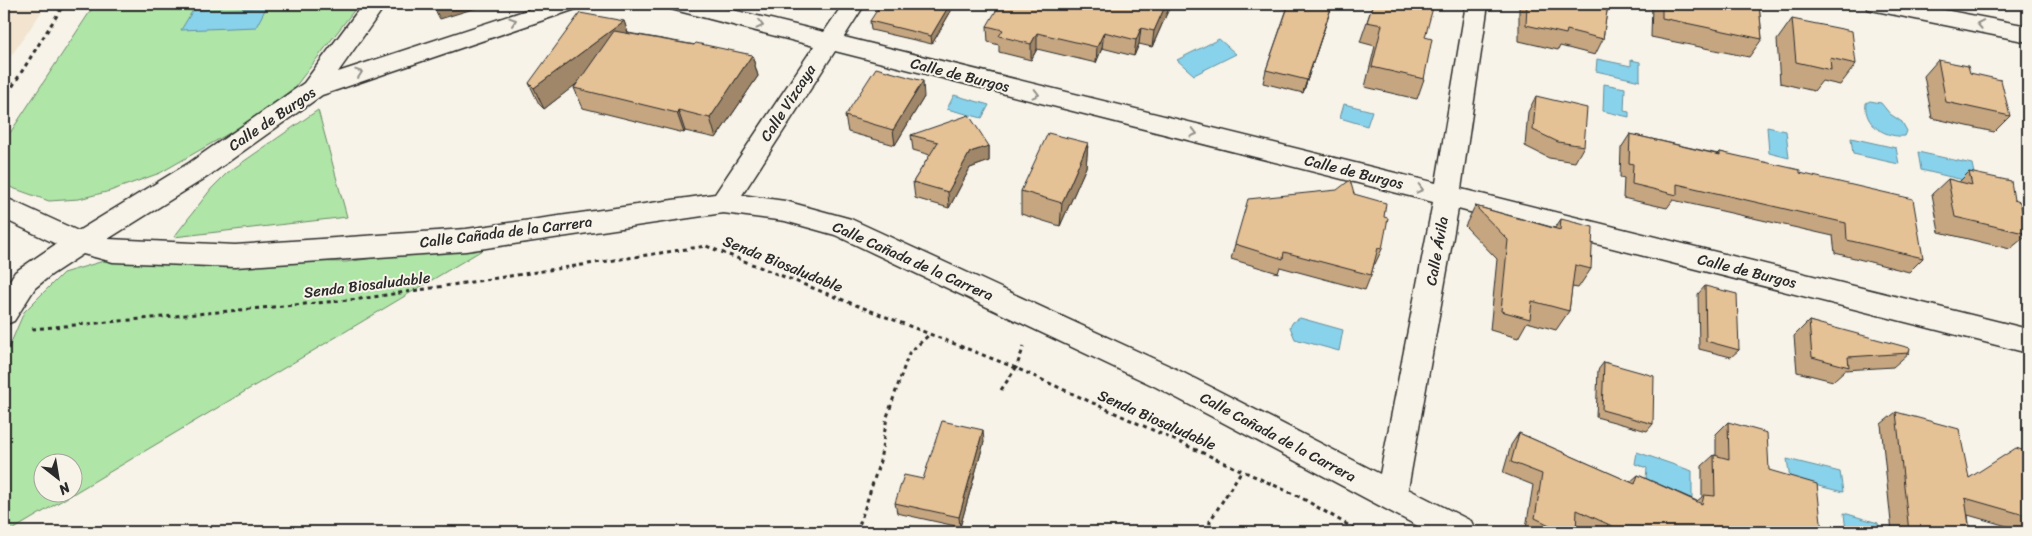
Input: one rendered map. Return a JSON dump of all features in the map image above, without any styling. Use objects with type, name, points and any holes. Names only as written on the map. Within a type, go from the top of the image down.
[{"type":"street","points":[[312,89],[375,4]]},
{"type":"street","name":"Calle de Burgos","points":[[13,322],[25,280],[77,242],[198,170],[312,89],[568,4]]},
{"type":"street","name":"Calle de Burgos","points":[[679,4],[2028,341]]},
{"type":"street","name":"Calle Vizcaya","points":[[723,203],[854,4]]},
{"type":"street","name":"Calle Ávila","points":[[1392,497],[1447,195],[1476,4]]},
{"type":"street","points":[[1876,4],[2028,34]]},
{"type":"street","name":"Calle Cañada de la Carrera","points":[[4,207],[77,242],[112,250],[235,256],[466,240],[723,203],[785,211],[842,226],[1166,378],[1460,532]]},
{"type":"path","points":[[4,100],[64,4]]},
{"type":"path","name":"Senda Biosaludable","points":[[13,322],[360,299],[706,246],[1016,368],[1300,497],[1360,532]]},
{"type":"path","points":[[1001,390],[1016,368],[1034,316]]},
{"type":"path","points":[[857,532],[880,461],[887,417],[909,353],[930,334]]},
{"type":"path","points":[[1209,532],[1210,521],[1242,470]]},
{"type":"shaded area","points":[[4,4],[47,4],[4,66]]},
{"type":"green space","points":[[95,4],[359,4],[295,87],[254,119],[160,173],[110,191],[79,199],[49,201],[4,185],[4,142]]},
{"type":"green space","points":[[318,110],[347,217],[174,237],[211,189],[227,173]]},
{"type":"green space","points":[[499,240],[82,488],[82,454],[32,454],[32,504],[56,504],[9,532],[4,532],[4,359],[24,312],[63,273],[114,258],[346,262]]},
{"type":"water","points":[[266,8],[256,27],[181,30],[193,10]]},
{"type":"water","points":[[1219,39],[1236,54],[1194,75],[1177,60]]},
{"type":"water","points":[[1597,59],[1631,66],[1631,60],[1640,62],[1640,81],[1596,71]]},
{"type":"water","points":[[1604,84],[1625,88],[1624,111],[1629,112],[1629,117],[1603,111]]},
{"type":"water","points":[[954,95],[989,105],[982,118],[947,109]]},
{"type":"water","points":[[1870,101],[1881,103],[1890,114],[1902,122],[1907,131],[1905,136],[1890,135],[1872,124],[1866,111],[1866,103]]},
{"type":"water","points":[[1344,104],[1372,111],[1367,126],[1340,118]]},
{"type":"water","points":[[1767,127],[1786,131],[1789,158],[1769,153]]},
{"type":"water","points":[[1851,138],[1896,148],[1899,164],[1853,154]]},
{"type":"water","points":[[1918,152],[1972,164],[1976,183],[1921,170]]},
{"type":"water","points":[[1300,318],[1343,330],[1339,351],[1295,339],[1290,327],[1293,322]]},
{"type":"water","points":[[1637,452],[1692,471],[1692,499],[1646,479],[1647,468],[1635,464]]},
{"type":"water","points":[[1787,459],[1840,472],[1843,492],[1790,479]]},
{"type":"water","points":[[1844,513],[1878,523],[1879,532],[1846,532]]},
{"type":"building","points":[[881,4],[950,4],[931,36],[870,21]]},
{"type":"building","points":[[1000,4],[1166,4],[1154,31],[1141,28],[1136,40],[1104,32],[1097,47],[1037,33],[1031,44],[999,36],[1003,30],[987,26]]},
{"type":"building","points":[[1289,4],[1332,5],[1307,80],[1266,70]]},
{"type":"building","points":[[1373,4],[1434,4],[1425,37],[1432,39],[1424,79],[1372,67],[1382,25],[1367,22]]},
{"type":"building","points":[[1527,4],[1608,4],[1603,39],[1567,30],[1566,34],[1526,25]]},
{"type":"building","points":[[1662,4],[1759,4],[1762,39],[1662,18]]},
{"type":"building","points":[[580,13],[624,21],[534,88],[529,83]]},
{"type":"building","points":[[1792,19],[1852,31],[1856,64],[1830,58],[1831,70],[1796,62]]},
{"type":"building","points":[[614,31],[694,45],[696,43],[752,55],[710,118],[678,110],[677,113],[574,88]]},
{"type":"building","points":[[1938,60],[1968,66],[1970,73],[2001,80],[2010,116],[1946,102]]},
{"type":"building","points":[[876,68],[923,81],[893,130],[845,116]]},
{"type":"building","points":[[1536,96],[1587,108],[1584,146],[1558,142],[1533,130]]},
{"type":"building","points":[[969,115],[989,146],[970,152],[948,192],[913,182],[938,142],[911,135]]},
{"type":"building","points":[[1048,133],[1088,143],[1062,203],[1021,191]]},
{"type":"building","points":[[1630,134],[1720,155],[1720,152],[1800,170],[1800,173],[1913,199],[1923,258],[1847,240],[1846,223],[1677,184],[1677,195],[1632,184],[1633,164],[1629,163]]},
{"type":"building","points":[[1969,172],[2011,181],[2014,200],[2020,202],[2028,234],[1955,217],[1948,179],[1972,185]]},
{"type":"building","points":[[1350,180],[1354,194],[1386,203],[1384,217],[1388,218],[1382,249],[1378,248],[1371,275],[1284,252],[1283,259],[1235,244],[1248,199],[1337,190]]},
{"type":"building","points":[[1475,206],[1560,230],[1561,219],[1593,227],[1591,269],[1575,265],[1569,311],[1532,301],[1530,319],[1501,311],[1508,240]]},
{"type":"building","points":[[1705,286],[1737,294],[1739,350],[1706,341]]},
{"type":"building","points":[[1809,321],[1910,348],[1909,353],[1848,357],[1849,367],[1812,357]]},
{"type":"building","points":[[1604,362],[1654,376],[1653,424],[1602,410]]},
{"type":"building","points":[[1896,412],[1959,429],[1969,478],[2016,448],[2028,452],[2028,516],[1965,498],[1970,532],[1909,532]]},
{"type":"building","points":[[942,421],[983,430],[959,517],[895,503],[904,475],[923,479]]},
{"type":"building","points":[[1728,422],[1767,433],[1769,470],[1817,484],[1822,532],[1625,532],[1577,510],[1576,532],[1564,532],[1535,518],[1542,474],[1511,462],[1519,433],[1635,484],[1638,475],[1702,504],[1704,495],[1715,496],[1714,455],[1729,459]]}]
